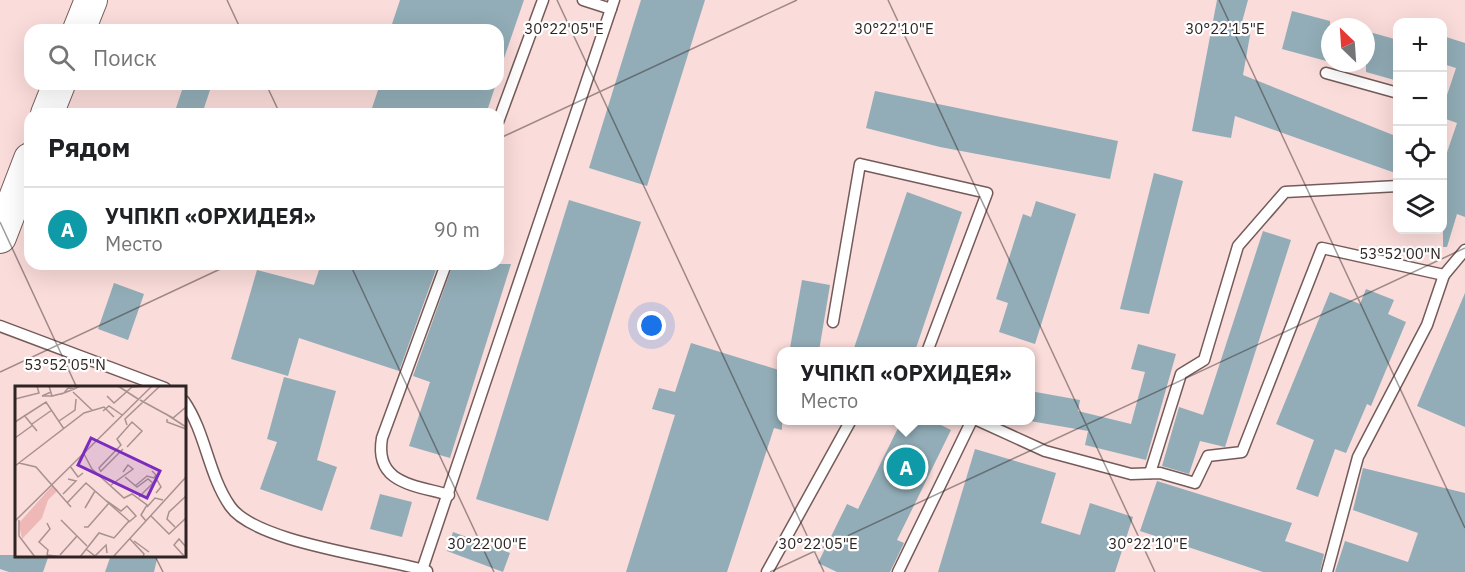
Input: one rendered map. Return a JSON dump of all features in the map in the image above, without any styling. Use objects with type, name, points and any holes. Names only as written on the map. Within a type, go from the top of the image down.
[{"type":"main road","points":[[82,24],[91,0]]},
{"type":"main road","points":[[49,108],[57,90]]},
{"type":"main road","points":[[0,237],[24,175]]},
{"type":"lane","points":[[503,108],[543,0]]},
{"type":"lane","points":[[186,404],[197,420],[215,480],[231,507],[247,523],[272,533],[426,571],[449,495],[612,4],[583,0]]},
{"type":"lane","points":[[1326,73],[1393,92]]},
{"type":"lane","points":[[833,322],[860,164],[987,193],[929,347]]},
{"type":"lane","points":[[1150,473],[1181,374],[1204,360],[1238,246],[1285,192],[1393,186]]},
{"type":"lane","points":[[988,425],[1045,451],[1131,474],[1160,473],[1195,483],[1208,456],[1242,452],[1322,248],[1444,274]]},
{"type":"lane","points":[[1328,572],[1358,457],[1427,325],[1444,274],[1465,250]]},
{"type":"lane","points":[[444,270],[382,438],[380,452],[384,468],[395,480],[449,495]]},
{"type":"lane","points":[[0,326],[162,386]]},
{"type":"lane","points":[[767,572],[848,425]]},
{"type":"lane","points":[[898,572],[970,425]]},
{"type":"building","points":[[400,0],[524,0],[504,58],[504,24],[392,24]]},
{"type":"building","points":[[641,0],[705,0],[647,186],[589,168]]},
{"type":"building","points":[[1217,0],[1248,0],[1242,22],[1252,24],[1243,75],[1393,135],[1393,172],[1235,116],[1231,138],[1192,131]]},
{"type":"building","points":[[1292,11],[1321,19],[1321,60],[1282,49]]},
{"type":"building","points":[[1375,34],[1393,39],[1393,80],[1366,72],[1375,72]]},
{"type":"building","points":[[1447,37],[1465,43],[1465,217],[1457,214],[1447,247],[1443,247],[1443,234],[1447,234],[1447,152],[1457,123],[1447,119],[1447,95],[1456,68],[1447,65]]},
{"type":"building","points":[[182,90],[210,90],[204,108],[176,108]]},
{"type":"building","points":[[378,90],[494,90],[488,108],[372,108]]},
{"type":"building","points":[[875,91],[1118,141],[1110,179],[940,147],[866,128]]},
{"type":"building","points":[[1154,173],[1183,181],[1149,314],[1120,309]]},
{"type":"building","points":[[907,192],[962,212],[916,347],[854,347]]},
{"type":"building","points":[[569,200],[641,222],[548,521],[476,499]]},
{"type":"building","points":[[1036,201],[1076,214],[1035,344],[999,332],[1008,303],[996,299],[1023,214],[1031,217]]},
{"type":"building","points":[[1263,231],[1291,240],[1225,447],[1200,441],[1189,474],[1162,466],[1179,407],[1203,415]]},
{"type":"building","points":[[504,264],[511,264],[450,458],[409,446],[430,382],[413,376],[451,270],[504,270]]},
{"type":"building","points":[[257,270],[314,285],[319,270],[436,270],[399,371],[299,338],[288,376],[231,359]]},
{"type":"building","points":[[802,280],[830,285],[820,347],[790,347]]},
{"type":"building","points":[[114,283],[144,294],[128,340],[98,329]]},
{"type":"building","points":[[1366,289],[1394,300],[1388,314],[1406,322],[1371,406],[1367,404],[1346,453],[1335,449],[1318,497],[1296,489],[1314,440],[1276,424],[1330,292],[1360,304]]},
{"type":"building","points":[[1465,293],[1465,427],[1417,406]]},
{"type":"building","points":[[691,343],[777,369],[777,425],[782,425],[782,430],[774,428],[727,572],[626,572],[675,415],[652,409],[659,388],[675,392]]},
{"type":"building","points":[[1138,344],[1176,354],[1146,460],[1085,445],[1088,431],[1035,422],[1035,392],[1080,400],[1078,411],[1131,424],[1145,372],[1131,369]]},
{"type":"building","points":[[284,377],[336,391],[317,460],[337,467],[322,511],[260,489],[277,442],[267,439]]},
{"type":"building","points":[[900,425],[941,425],[951,430],[897,540],[904,543],[890,572],[837,572],[818,563],[847,504],[858,509]]},
{"type":"building","points":[[975,449],[1056,473],[1041,523],[1080,535],[1090,503],[1133,517],[1115,572],[938,572]]},
{"type":"building","points":[[1363,468],[1465,493],[1465,572],[1335,572],[1345,541],[1408,562],[1418,533],[1353,510]]},
{"type":"building","points":[[1157,481],[1292,523],[1285,541],[1324,554],[1320,572],[1263,572],[1140,531]]},
{"type":"building","points":[[380,494],[412,502],[402,537],[370,529]]},
{"type":"building","points":[[453,532],[510,553],[503,572],[447,551]]},
{"type":"building","points":[[0,555],[48,557],[43,572],[9,572],[0,569]]},
{"type":"building","points":[[110,557],[158,557],[154,572],[105,572]]},
{"type":"place","name":"УЧПКП «ОРХИДЕЯ»","points":[[906,467]]}]
